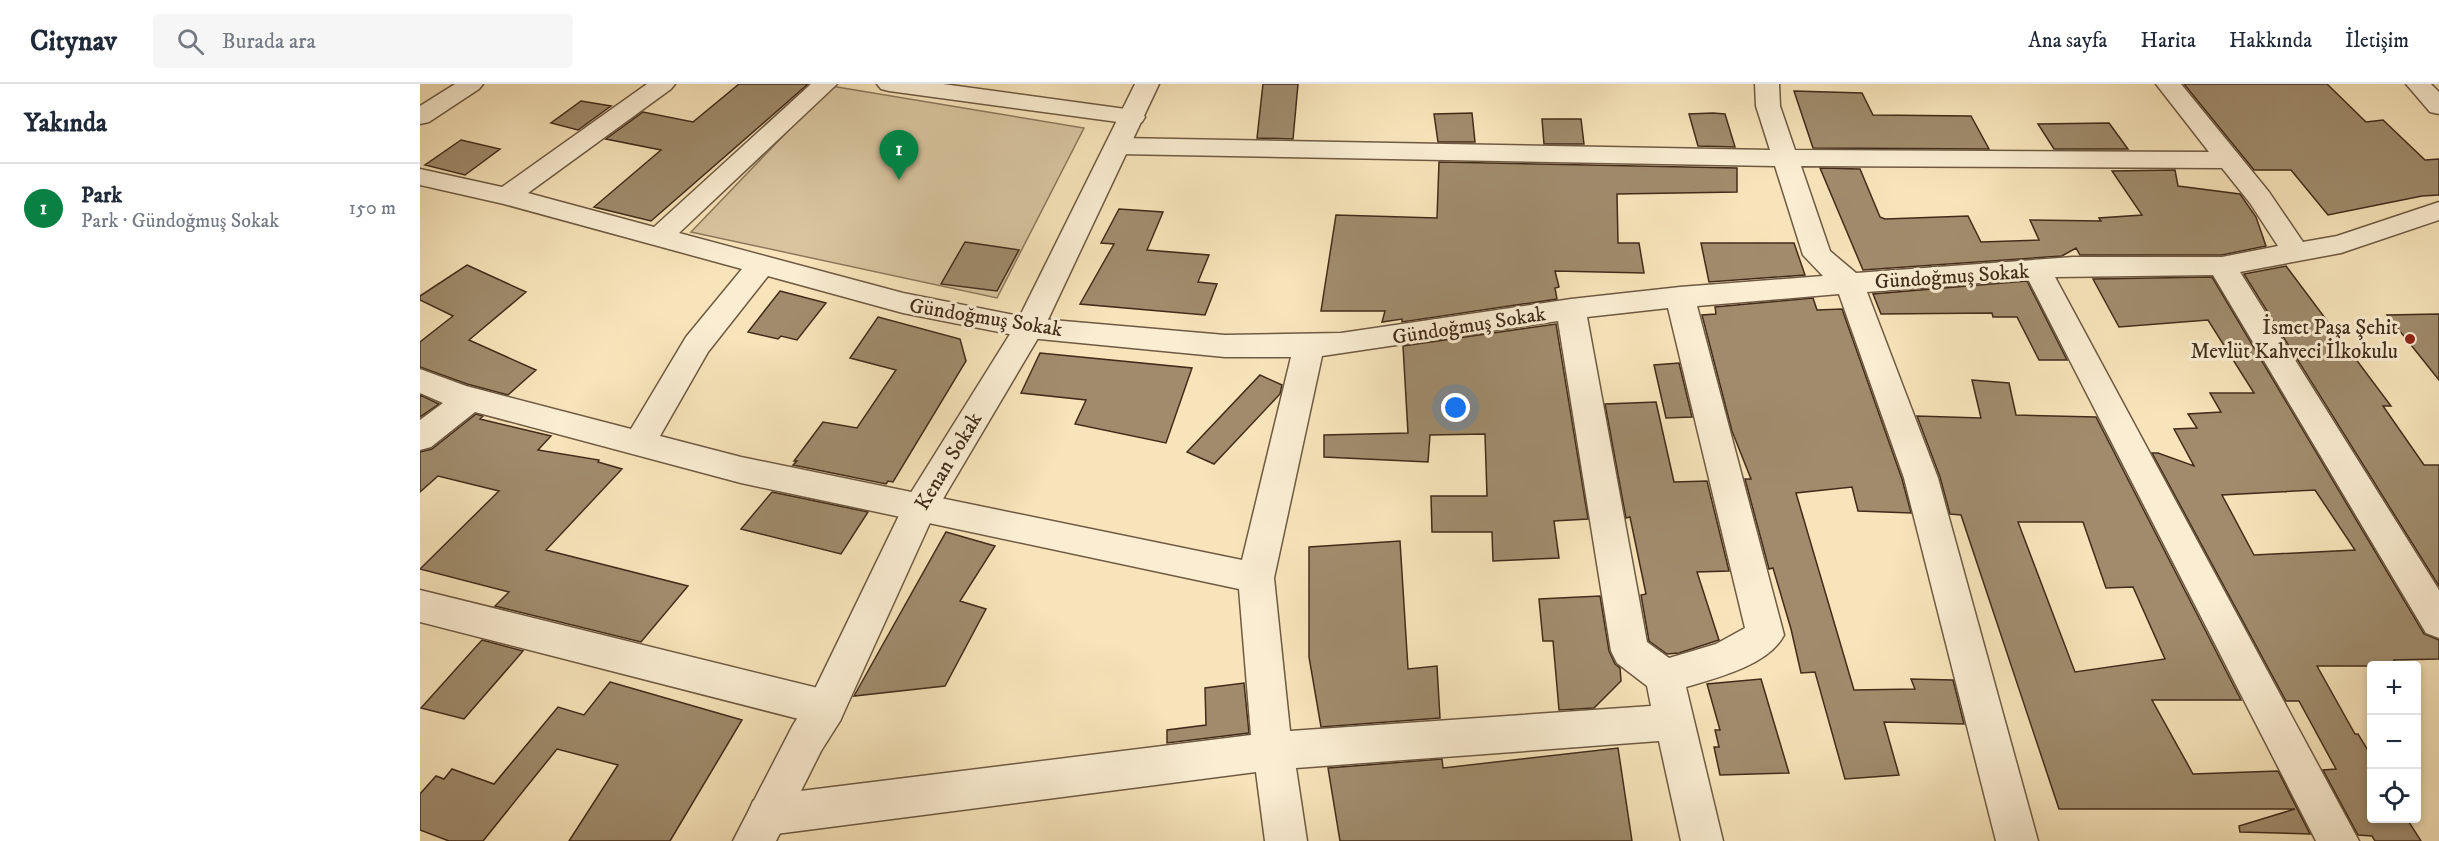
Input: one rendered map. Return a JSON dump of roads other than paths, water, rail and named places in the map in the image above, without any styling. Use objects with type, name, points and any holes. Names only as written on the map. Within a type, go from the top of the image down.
[{"type":"street","points":[[420,117],[471,84]]},
{"type":"street","points":[[507,196],[663,84]]},
{"type":"street","points":[[659,237],[825,84]]},
{"type":"street","points":[[889,84],[1133,117]]},
{"type":"street","name":"Kenan Sokak","points":[[761,828],[807,738],[826,708],[919,509],[1029,327],[1119,146],[1147,84]]},
{"type":"street","points":[[1767,84],[1768,106],[1817,255],[1850,284],[1921,478],[2017,841]]},
{"type":"street","points":[[2168,84],[2260,198],[2295,251]]},
{"type":"street","points":[[2418,84],[2439,106]]},
{"type":"street","points":[[1119,146],[1786,158],[2229,160]]},
{"type":"street","name":"Gündoğmuş Sokak","points":[[420,177],[507,196],[903,303],[1029,327],[1225,346],[1341,344],[1571,309],[1680,297],[2073,266],[2222,266],[2341,244],[2439,211]]},
{"type":"street","points":[[639,444],[697,345],[761,265]]},
{"type":"street","points":[[2222,266],[2439,622]]},
{"type":"street","points":[[2037,269],[2338,841]]},
{"type":"street","points":[[1664,677],[1726,658],[1765,635],[1680,297]]},
{"type":"street","points":[[1571,309],[1630,651],[1664,677],[1702,841]]},
{"type":"street","points":[[1286,841],[1273,751],[1256,578],[1310,346]]},
{"type":"street","points":[[420,380],[470,399],[741,470],[1256,578]]},
{"type":"street","points":[[420,438],[470,399]]},
{"type":"street","points":[[420,606],[826,708]]},
{"type":"street","points":[[761,828],[1273,751],[1674,722]]},
{"type":"place","name":"Park","points":[[899,180]]},
{"type":"place","name":"İsmet Paşa Şehit Mevlüt Kahveci İlkokulu","points":[[2410,339]]}]
